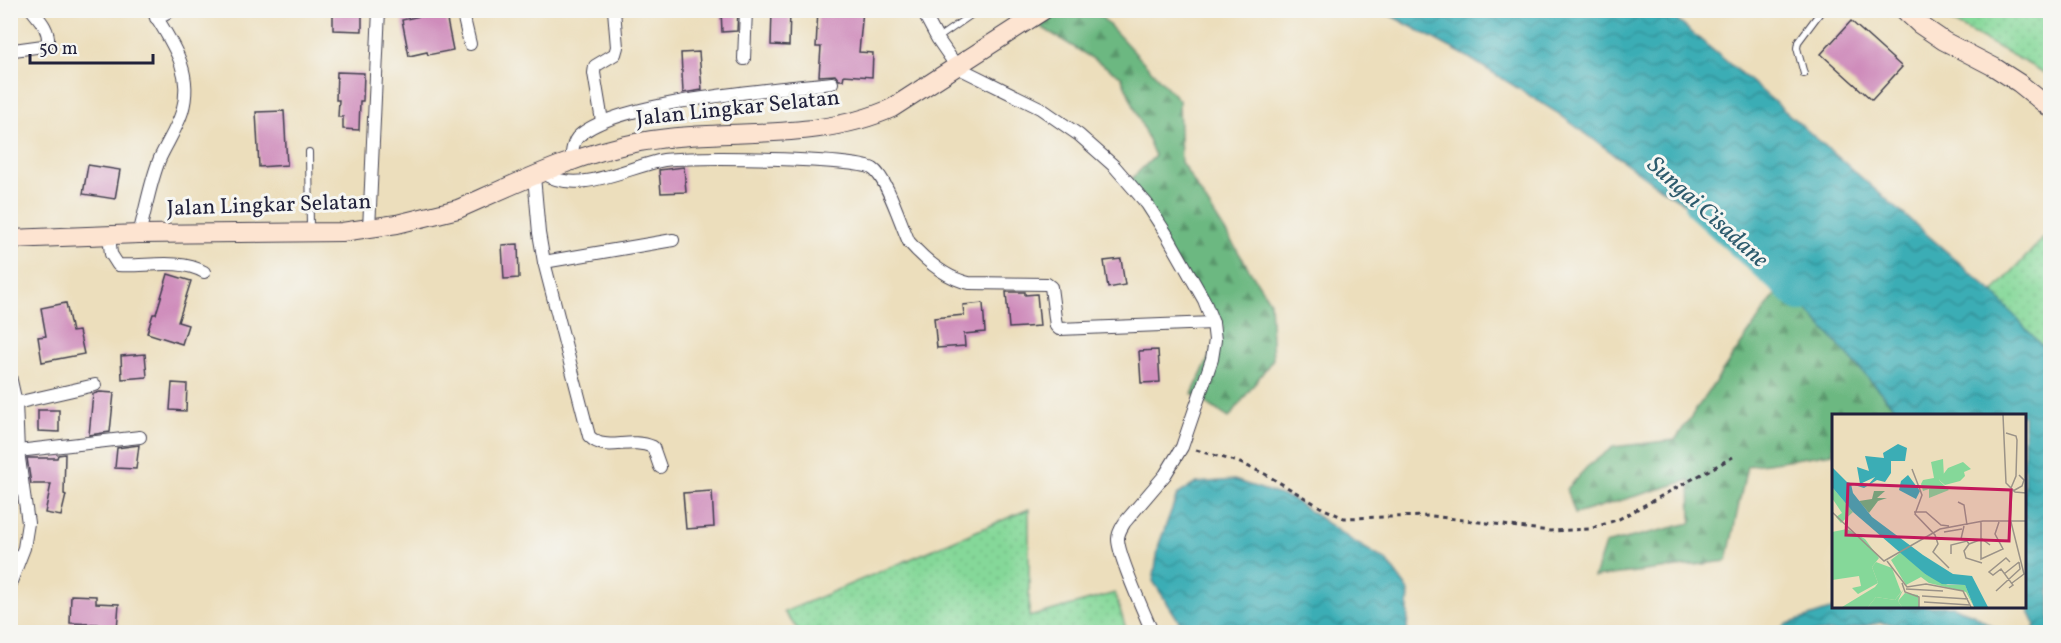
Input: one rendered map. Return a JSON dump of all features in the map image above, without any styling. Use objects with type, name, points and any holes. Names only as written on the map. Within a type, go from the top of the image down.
[{"type":"main road","name":"Jalan Lingkar Selatan","points":[[10,238],[139,234],[310,233],[369,229],[458,209],[571,160],[640,142],[701,135],[786,131],[859,120],[892,108],[1044,10]]},
{"type":"main road","points":[[1904,10],[1919,24],[1944,41],[2019,83],[2050,108]]},
{"type":"street","points":[[14,50],[43,46],[48,42],[48,35],[42,22],[32,10]]},
{"type":"street","points":[[139,234],[159,160],[182,113],[185,94],[184,75],[174,44],[154,14],[172,10]]},
{"type":"street","points":[[369,229],[379,10]]},
{"type":"street","points":[[462,10],[470,44]]},
{"type":"street","points":[[602,121],[594,74],[595,66],[615,54],[617,47],[614,10]]},
{"type":"street","points":[[744,59],[746,10]]},
{"type":"street","points":[[922,10],[937,38],[957,67],[1040,108],[1079,135],[1114,166],[1147,204],[1167,235],[1204,300],[1213,323],[1215,340],[1212,359],[1182,447],[1165,475],[1120,530],[1118,540],[1121,554],[1152,633]]},
{"type":"street","points":[[571,160],[574,143],[578,137],[602,121],[670,103],[832,83]]},
{"type":"street","points":[[660,467],[653,447],[644,443],[607,445],[595,443],[589,436],[544,262],[539,233],[538,174],[560,181],[587,181],[664,160],[691,157],[822,162],[872,167],[889,192],[909,242],[915,249],[948,277],[956,280],[969,283],[1047,284],[1051,287],[1056,326],[1059,329],[1213,323]]},
{"type":"street","points":[[109,235],[111,254],[118,265],[184,265],[204,272]]},
{"type":"street","points":[[544,262],[673,240]]},
{"type":"street","points":[[10,376],[16,403],[18,451],[16,488],[27,523],[24,548],[10,585]]},
{"type":"street","points":[[16,403],[95,385]]},
{"type":"street","points":[[18,451],[140,436]]},
{"type":"lane","points":[[937,38],[978,10]]},
{"type":"lane","points":[[1804,74],[1797,48],[1798,42],[1822,10]]},
{"type":"lane","points":[[309,153],[310,233]]},
{"type":"path","points":[[1182,447],[1238,462],[1344,518],[1432,516],[1550,531],[1590,529],[1619,519],[1733,457]]},
{"type":"green space","points":[[1042,11],[1096,11],[1179,100],[1181,162],[1270,302],[1273,359],[1229,418],[1192,394],[1223,327],[1169,257],[1126,184],[1155,156],[1121,76],[1033,22]]},
{"type":"green space","points":[[1932,11],[2050,11],[2050,76]]},
{"type":"green space","points":[[2050,231],[2050,358],[1993,292]]},
{"type":"green space","points":[[1784,282],[1900,414],[1832,414],[1832,453],[1747,466],[1727,561],[1594,577],[1605,544],[1691,523],[1690,480],[1575,514],[1567,489],[1587,467],[1613,447],[1675,440]]},
{"type":"green space","points":[[1029,509],[1029,617],[1115,593],[1127,632],[800,632],[784,612]]},
{"type":"water","points":[[1382,11],[1666,11],[1762,91],[1993,292],[2050,355],[2050,632],[2033,632],[2035,624],[2025,603],[2025,414],[1900,414],[1785,285],[1742,241],[1660,188],[1556,112],[1466,56]]},
{"type":"water","points":[[1234,480],[1292,499],[1353,541],[1387,561],[1409,591],[1407,632],[1186,632],[1153,581],[1159,544],[1177,495],[1196,483]]},
{"type":"water","points":[[1839,607],[1955,607],[1973,614],[2001,632],[1943,632],[1914,626],[1880,623],[1837,632],[1775,632],[1787,624]]},
{"type":"building","points":[[333,10],[356,10],[356,13],[362,14],[362,31],[333,30]]},
{"type":"building","points":[[419,10],[445,10],[453,50],[409,56],[402,20],[420,16]]},
{"type":"building","points":[[721,10],[738,10],[737,31],[722,32]]},
{"type":"building","points":[[772,10],[790,10],[789,46],[771,45]]},
{"type":"building","points":[[818,10],[863,10],[859,52],[873,53],[872,77],[844,75],[843,80],[839,80],[835,75],[819,76],[821,47],[816,47]]},
{"type":"building","points":[[1851,21],[1902,67],[1872,100],[1821,54]]},
{"type":"building","points":[[699,52],[702,90],[683,93],[681,53]]},
{"type":"building","points":[[337,72],[364,73],[359,130],[343,129],[343,117],[338,117]]},
{"type":"building","points":[[284,111],[287,165],[259,167],[256,112]]},
{"type":"building","points":[[88,165],[120,170],[115,199],[83,194]]},
{"type":"building","points":[[684,167],[686,192],[661,193],[659,170]]},
{"type":"building","points":[[518,244],[519,278],[504,279],[502,245]]},
{"type":"building","points":[[1121,259],[1125,285],[1108,288],[1104,261]]},
{"type":"building","points":[[168,274],[191,281],[178,322],[188,325],[182,344],[147,333],[153,314],[156,314]]},
{"type":"building","points":[[1006,292],[1037,294],[1040,326],[1009,328]]},
{"type":"building","points":[[66,303],[72,332],[79,331],[84,354],[42,362],[38,337],[46,336],[41,308]]},
{"type":"building","points":[[983,303],[985,332],[964,334],[965,346],[937,348],[934,318],[964,315],[963,305]]},
{"type":"building","points":[[1158,350],[1160,382],[1141,383],[1139,351]]},
{"type":"building","points":[[145,354],[147,377],[122,379],[121,356]]},
{"type":"building","points":[[172,383],[187,384],[186,411],[170,410]]},
{"type":"building","points":[[114,393],[110,432],[89,435],[93,394]]},
{"type":"building","points":[[38,410],[59,410],[59,432],[38,431]]},
{"type":"building","points":[[139,445],[136,469],[115,468],[117,448]]},
{"type":"building","points":[[65,454],[64,494],[66,495],[61,516],[45,513],[51,484],[31,484],[27,458],[57,458],[58,455]]},
{"type":"building","points":[[712,491],[714,527],[686,529],[683,493]]},
{"type":"building","points":[[71,595],[96,596],[96,603],[119,604],[117,630],[98,628],[98,624],[70,623]]},
{"type":"waterway","name":"Sungai Cisadane","points":[[1700,206],[1800,297]]}]
